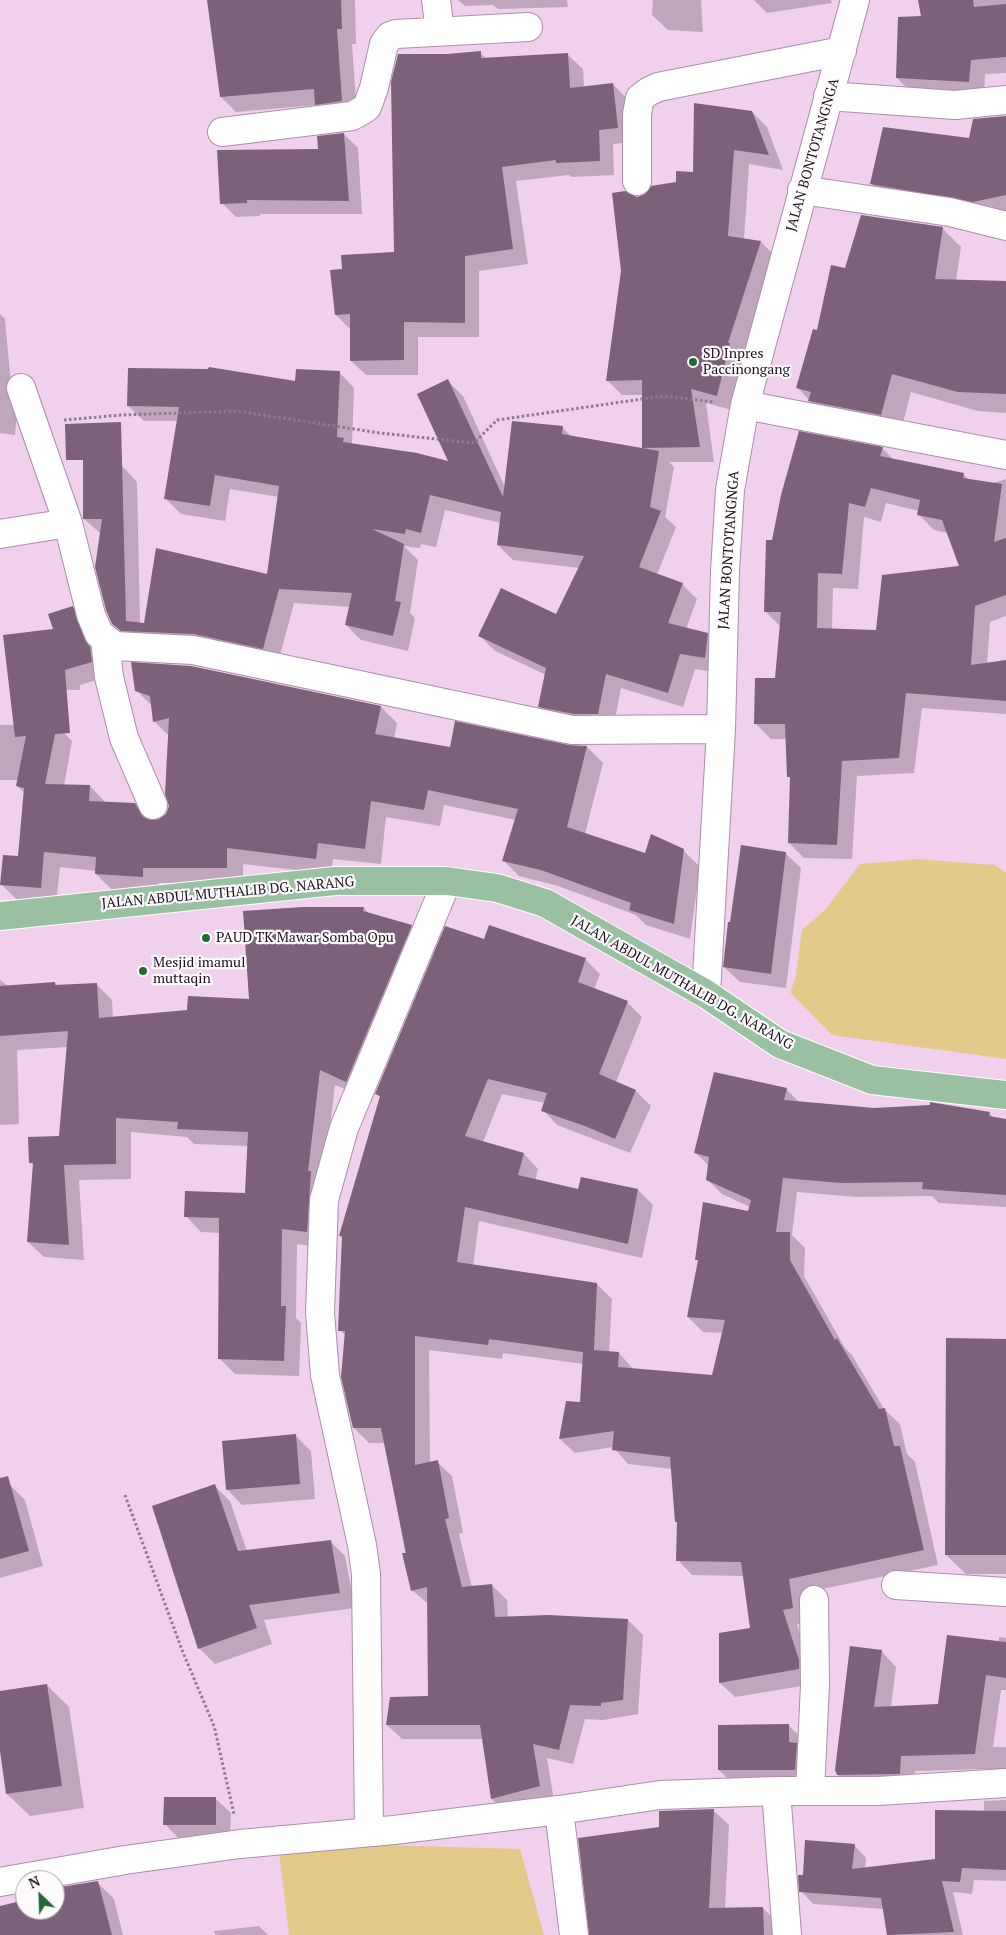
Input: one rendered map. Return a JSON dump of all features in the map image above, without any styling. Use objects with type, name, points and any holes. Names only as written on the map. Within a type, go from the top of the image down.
[{"type":"main road","name":"JALAN ABDUL MUTHALIB DG. NARANG","points":[[0,916],[335,881],[447,881],[497,888],[545,903],[706,994],[780,1044],[872,1080],[1006,1095]]},
{"type":"street","points":[[436,0],[440,31]]},
{"type":"street","name":"JALAN BONTOTANGNGA","points":[[706,994],[721,729],[725,571],[730,490],[745,405],[855,0]]},
{"type":"street","points":[[222,132],[352,116],[367,107],[384,44],[390,36],[440,31],[528,27]]},
{"type":"street","points":[[637,181],[637,114],[640,98],[648,92],[658,87],[842,51]]},
{"type":"street","points":[[828,96],[955,105],[1006,100]]},
{"type":"street","points":[[802,190],[950,212],[1006,226]]},
{"type":"street","points":[[21,388],[68,523],[91,615],[99,634],[115,646],[193,650],[273,665],[572,730],[721,729]]},
{"type":"street","points":[[745,405],[1006,455]]},
{"type":"street","points":[[0,534],[68,523]]},
{"type":"street","points":[[105,639],[110,685],[124,738],[153,805]]},
{"type":"street","points":[[369,1832],[366,1574],[362,1545],[325,1375],[320,1313],[324,1200],[344,1128],[447,881]]},
{"type":"street","points":[[896,1585],[1006,1592]]},
{"type":"street","points":[[810,1791],[815,1685],[814,1600]]},
{"type":"street","points":[[0,1882],[125,1860],[240,1844],[369,1832],[559,1810],[660,1795],[878,1791],[1006,1783]]},
{"type":"street","points":[[776,1792],[788,1935]]},
{"type":"street","points":[[559,1810],[574,1935]]},
{"type":"path","points":[[33,422],[121,415],[237,412],[380,433],[474,443],[497,420],[663,396],[745,405]]},
{"type":"path","points":[[125,1495],[182,1650],[214,1726],[240,1844]]},
{"type":"shaded area","points":[[916,859],[995,865],[1006,873],[1006,1059],[832,1035],[790,992],[795,980],[802,930],[825,910],[860,864]]},
{"type":"shaded area","points":[[278,1842],[520,1849],[544,1935],[289,1935]]},
{"type":"building","points":[[207,0],[341,0],[342,29],[337,29],[342,101],[315,105],[314,89],[220,97]]},
{"type":"building","points":[[918,0],[973,0],[974,7],[1006,4],[1006,57],[971,60],[969,82],[896,78],[898,17],[921,16]]},
{"type":"building","points":[[481,51],[481,58],[568,53],[570,88],[613,83],[618,128],[599,130],[600,161],[556,163],[556,160],[502,167],[513,249],[465,256],[465,323],[404,322],[404,360],[350,361],[350,314],[335,315],[330,270],[342,269],[341,255],[394,252],[391,82],[398,54],[447,54]]},
{"type":"building","points":[[694,103],[752,111],[769,155],[734,150],[728,236],[761,241],[728,343],[730,343],[717,396],[691,389],[700,447],[642,448],[642,380],[606,381],[621,271],[612,193],[625,191],[637,197],[645,194],[651,186],[676,182],[676,171],[693,172]]},
{"type":"building","points":[[1006,116],[1006,195],[973,202],[870,184],[883,127],[969,138],[973,119]]},
{"type":"building","points":[[344,133],[349,201],[247,200],[247,203],[220,204],[217,150],[318,149],[317,136]]},
{"type":"building","points":[[861,215],[943,227],[935,279],[1006,281],[1006,394],[958,392],[892,374],[881,415],[808,401],[811,392],[796,388],[813,329],[817,330],[831,265],[845,268]]},
{"type":"building","points":[[209,367],[295,381],[296,369],[340,371],[337,437],[344,438],[343,442],[417,453],[448,461],[417,394],[448,379],[503,497],[512,421],[563,426],[562,434],[659,451],[650,507],[661,511],[639,567],[683,583],[668,623],[708,633],[705,658],[680,654],[668,693],[606,674],[598,714],[574,714],[538,707],[546,668],[478,636],[501,588],[556,614],[584,556],[497,545],[501,512],[430,495],[421,533],[406,529],[405,534],[372,529],[404,544],[395,601],[401,602],[393,636],[345,625],[352,593],[279,589],[263,649],[194,634],[121,631],[112,624],[106,610],[95,567],[102,519],[83,519],[83,460],[66,460],[65,424],[121,422],[126,621],[144,623],[156,548],[267,574],[279,486],[215,475],[210,506],[164,499],[179,407],[127,406],[128,368],[208,369]]},
{"type":"building","points":[[799,431],[883,447],[880,456],[964,473],[963,478],[1002,484],[994,542],[1006,538],[1006,595],[975,606],[971,665],[1006,660],[1006,701],[906,693],[899,758],[842,761],[837,845],[788,843],[790,777],[787,777],[785,724],[754,724],[755,678],[775,678],[781,612],[764,612],[766,540],[772,540],[781,495]],"holes":[[[871,488],[920,500],[917,515],[942,520],[959,566],[882,575],[876,630],[817,628],[818,573],[842,574],[849,503],[865,507]]]},
{"type":"building","points":[[73,606],[85,640],[90,647],[92,662],[65,670],[70,733],[55,734],[45,784],[90,785],[89,801],[135,803],[143,817],[151,820],[159,819],[166,814],[169,806],[165,794],[169,718],[153,722],[150,696],[135,691],[131,662],[191,666],[381,706],[375,734],[450,747],[455,721],[569,745],[587,746],[567,827],[645,853],[651,834],[684,849],[674,924],[629,910],[631,903],[541,870],[502,861],[518,809],[428,790],[424,810],[371,801],[365,849],[318,843],[316,859],[227,848],[227,868],[143,868],[143,877],[95,874],[96,857],[44,852],[41,888],[0,885],[3,855],[18,856],[24,788],[16,786],[26,736],[15,737],[3,635],[53,629],[48,614]]},
{"type":"building","points":[[741,845],[786,852],[771,974],[723,967],[728,922],[730,922]]},
{"type":"building","points":[[303,907],[364,907],[363,911],[412,925],[346,1082],[320,1070],[308,1171],[311,1171],[307,1232],[282,1229],[281,1306],[286,1306],[284,1361],[218,1359],[219,1218],[184,1217],[185,1191],[245,1193],[248,1132],[177,1129],[178,1122],[116,1118],[116,1164],[64,1165],[69,1245],[27,1242],[33,1163],[29,1163],[28,1137],[59,1136],[68,1031],[0,1036],[0,986],[55,982],[55,985],[97,983],[99,1018],[187,1010],[188,996],[249,999],[243,911]]},
{"type":"building","points":[[489,925],[586,958],[578,982],[628,1001],[599,1074],[636,1090],[615,1139],[585,1126],[541,1111],[547,1093],[488,1079],[465,1136],[524,1153],[518,1175],[578,1189],[581,1177],[638,1189],[628,1244],[465,1207],[457,1262],[597,1283],[594,1350],[619,1352],[618,1367],[712,1375],[725,1320],[687,1317],[698,1260],[695,1260],[703,1202],[748,1211],[751,1200],[706,1180],[709,1157],[694,1153],[714,1072],[787,1088],[784,1100],[874,1108],[930,1105],[930,1102],[990,1112],[989,1116],[1006,1119],[1006,1195],[922,1189],[923,1182],[841,1183],[783,1178],[776,1232],[790,1232],[790,1260],[835,1340],[837,1338],[879,1409],[885,1408],[894,1446],[900,1446],[924,1550],[789,1579],[793,1608],[783,1610],[799,1660],[799,1669],[719,1683],[719,1633],[750,1628],[741,1562],[676,1561],[677,1522],[675,1522],[670,1457],[612,1450],[614,1431],[559,1439],[566,1401],[580,1402],[583,1352],[489,1339],[488,1345],[415,1336],[415,1465],[438,1460],[449,1518],[445,1519],[462,1587],[492,1584],[495,1617],[549,1615],[628,1619],[623,1700],[601,1703],[601,1706],[570,1705],[559,1750],[533,1744],[540,1786],[491,1799],[480,1725],[386,1725],[390,1697],[428,1696],[427,1587],[411,1591],[402,1553],[406,1553],[381,1428],[353,1428],[341,1377],[345,1331],[338,1331],[342,1236],[339,1236],[380,1096],[375,1094],[445,926],[484,939]]},
{"type":"building","points":[[946,1338],[1006,1339],[1006,1555],[945,1555]]},
{"type":"building","points":[[296,1434],[300,1484],[226,1490],[222,1441]]},
{"type":"building","points":[[8,1476],[29,1551],[0,1559],[0,1478]]},
{"type":"building","points":[[215,1484],[238,1551],[331,1540],[340,1593],[249,1605],[257,1628],[198,1649],[152,1506]]},
{"type":"building","points":[[947,1635],[1006,1642],[1006,1678],[986,1675],[975,1754],[901,1756],[900,1774],[837,1775],[835,1770],[850,1646],[882,1650],[874,1707],[938,1704]]},
{"type":"building","points":[[47,1684],[62,1786],[6,1794],[0,1751],[0,1691]]},
{"type":"building","points":[[789,1724],[789,1742],[797,1743],[795,1770],[718,1770],[718,1725]]},
{"type":"building","points":[[164,1797],[216,1797],[216,1825],[163,1825]]},
{"type":"building","points":[[714,1809],[709,1908],[763,1907],[764,1935],[589,1935],[578,1838],[659,1827],[659,1811]]},
{"type":"building","points":[[935,1810],[1006,1811],[1006,1870],[962,1868],[960,1882],[942,1881],[954,1932],[887,1935],[881,1898],[799,1892],[798,1875],[803,1875],[805,1840],[855,1844],[852,1869],[935,1859]]},
{"type":"building","points":[[98,1881],[112,1935],[0,1935],[0,1906],[15,1902],[15,1920],[65,1920],[65,1886]]},
{"type":"place","name":"SD Inpres Paccinongang","points":[[693,362]]},
{"type":"place","name":"PAUD TK Mawar Somba Opu","points":[[206,938]]},
{"type":"place","name":"Mesjid imamul muttaqin","points":[[143,971]]}]
